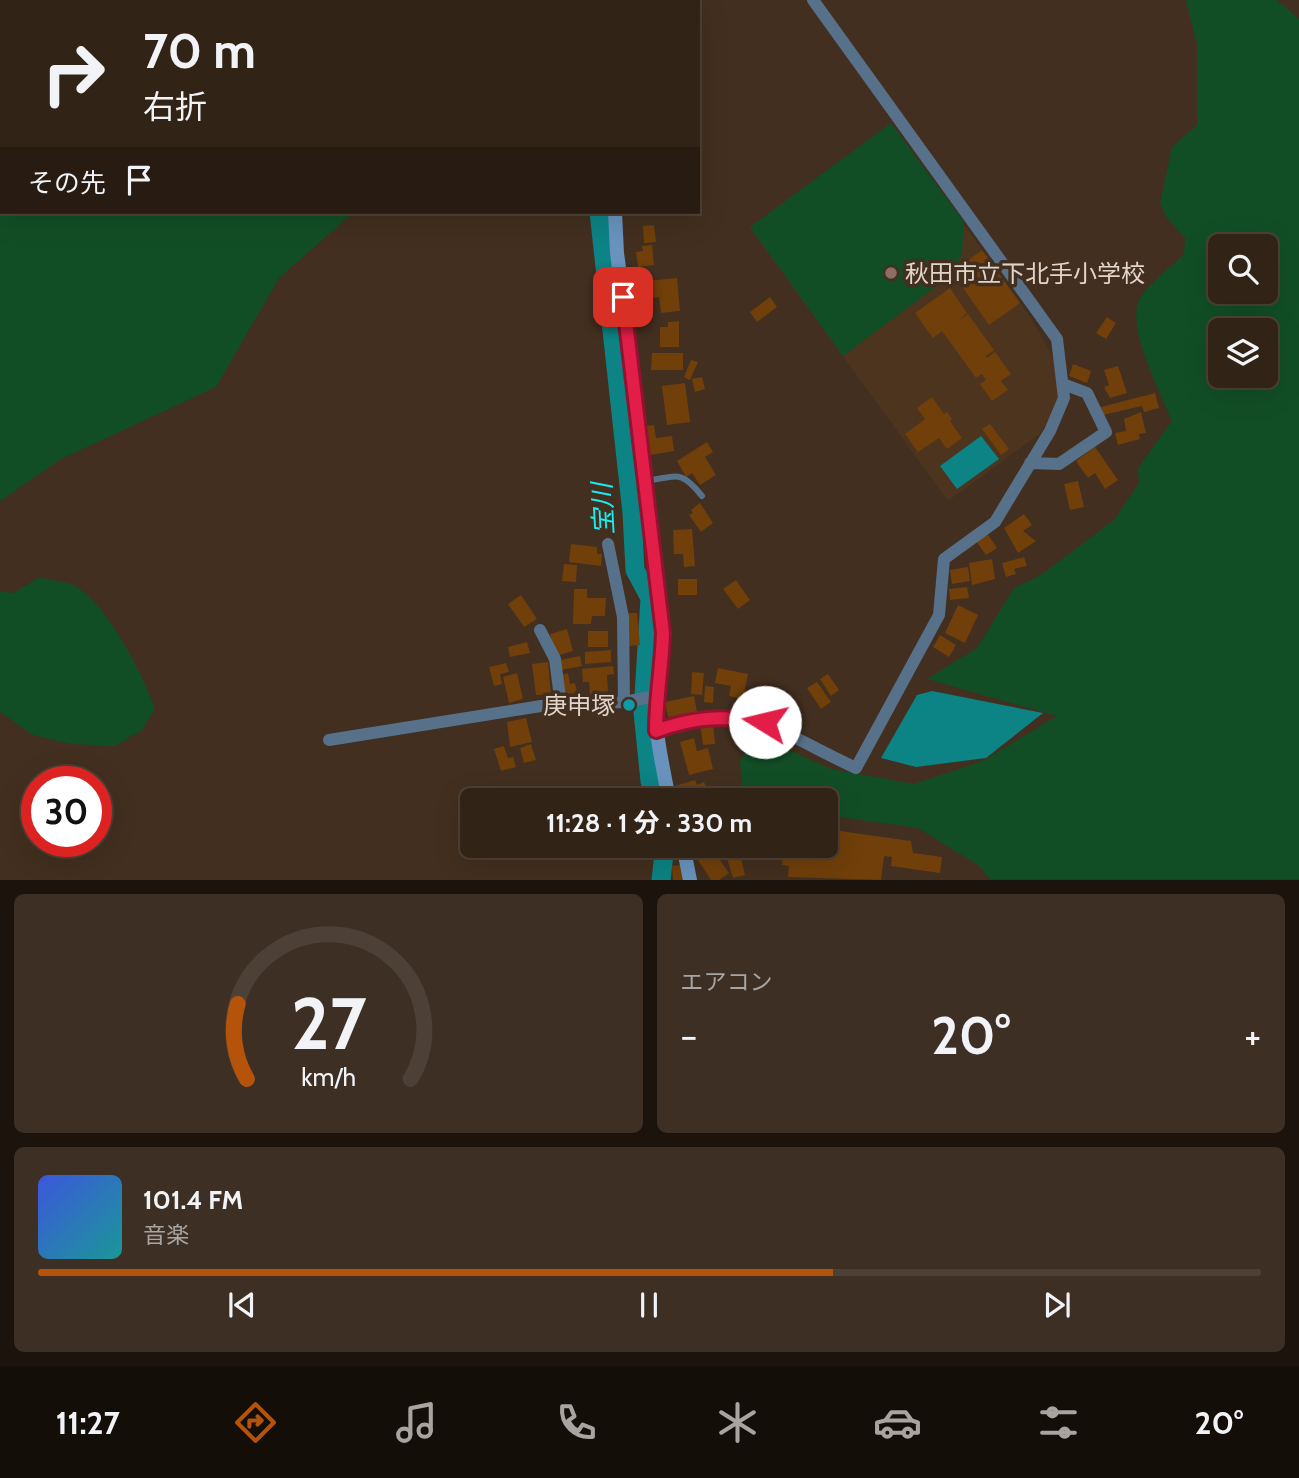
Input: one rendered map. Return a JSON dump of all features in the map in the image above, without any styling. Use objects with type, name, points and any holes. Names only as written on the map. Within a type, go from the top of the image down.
[{"type":"street","points":[[656,731],[677,723],[719,716],[765,722],[856,768],[939,615],[944,559],[995,522],[1050,431],[1064,398],[1057,339],[813,0]]},
{"type":"street","points":[[615,214],[617,253],[663,633],[662,662],[653,697],[656,731],[667,788]]},
{"type":"street","points":[[1030,463],[1059,464],[1105,432],[1087,393],[1063,384]]},
{"type":"street","points":[[608,544],[623,617],[628,702]]},
{"type":"street","points":[[540,630],[555,659],[561,705]]},
{"type":"street","points":[[329,740],[561,705],[628,702],[653,697]]},
{"type":"street","points":[[686,858],[690,880]]},
{"type":"lane","points":[[646,481],[678,476],[688,478],[702,496]]},
{"type":"shaded area","name":"秋田市立下北手小学校","points":[[891,123],[1031,318],[1055,361],[1059,402],[1041,433],[948,501],[750,228]]},
{"type":"green space","points":[[1186,0],[1277,0],[1299,19],[1299,879],[990,879],[978,865],[918,828],[838,817],[838,788],[742,788],[740,761],[747,749],[776,744],[831,769],[914,784],[983,761],[1057,716],[927,679],[977,648],[1014,588],[1041,575],[1114,520],[1139,483],[1138,468],[1172,421],[1138,333],[1137,307],[1150,285],[1184,254],[1185,238],[1166,217],[1160,203],[1172,147],[1197,125],[1197,44]]},
{"type":"green space","points":[[891,123],[964,222],[962,255],[950,276],[843,356],[750,227]]},
{"type":"green space","points":[[0,214],[352,214],[279,278],[216,387],[61,459],[0,501]]},
{"type":"green space","points":[[40,577],[65,582],[86,594],[122,640],[149,694],[155,708],[142,730],[115,746],[71,744],[33,735],[0,712],[0,591],[13,593]]},
{"type":"water","points":[[981,436],[999,459],[957,489],[940,466]]},
{"type":"water","points":[[932,691],[1043,713],[986,758],[916,767],[881,758],[917,695]]},
{"type":"building","points":[[654,225],[656,242],[644,243],[643,226]]},
{"type":"building","points":[[652,245],[654,265],[638,267],[636,252],[643,251],[642,246]]},
{"type":"building","points":[[982,250],[1020,303],[989,325],[952,272]]},
{"type":"building","points":[[677,278],[680,311],[661,313],[659,297],[649,298],[647,281]]},
{"type":"building","points":[[950,288],[967,313],[959,321],[968,314],[994,350],[987,358],[995,352],[1011,374],[1001,381],[1008,390],[992,401],[980,384],[986,380],[982,374],[976,378],[942,331],[933,338],[915,313]]},
{"type":"building","points":[[770,297],[777,307],[757,322],[750,312]]},
{"type":"building","points":[[1107,317],[1116,323],[1106,339],[1096,333]]},
{"type":"building","points":[[679,321],[679,347],[660,347],[660,327],[668,327],[668,322]]},
{"type":"building","points":[[652,353],[683,353],[683,370],[651,370]]},
{"type":"building","points":[[691,360],[698,362],[690,380],[684,377]]},
{"type":"building","points":[[1073,364],[1091,371],[1087,383],[1069,376]]},
{"type":"building","points":[[1118,366],[1127,393],[1110,398],[1104,387],[1109,385],[1104,370]]},
{"type":"building","points":[[702,377],[705,389],[695,392],[692,379]]},
{"type":"building","points":[[685,383],[690,422],[667,425],[662,386]]},
{"type":"building","points":[[1155,393],[1159,408],[1144,412],[1142,406],[1103,415],[1101,407]]},
{"type":"building","points":[[932,397],[944,414],[947,412],[962,438],[947,449],[939,438],[918,452],[905,434],[925,419],[917,408]]},
{"type":"building","points":[[1141,412],[1146,433],[1139,434],[1140,439],[1118,445],[1115,433],[1126,431],[1124,419]]},
{"type":"building","points":[[990,424],[1009,449],[1001,455],[982,429]]},
{"type":"building","points":[[654,425],[656,438],[672,436],[674,451],[650,455],[646,426]]},
{"type":"building","points":[[707,442],[713,452],[705,457],[716,475],[700,485],[692,473],[686,477],[677,461]]},
{"type":"building","points":[[1095,447],[1118,480],[1105,489],[1095,473],[1088,478],[1076,461]]},
{"type":"building","points":[[1078,481],[1084,507],[1070,510],[1064,484]]},
{"type":"building","points":[[700,503],[713,523],[701,532],[689,515]]},
{"type":"building","points":[[1024,514],[1032,525],[1023,531],[1036,541],[1018,553],[1004,528]]},
{"type":"building","points":[[692,529],[695,566],[684,567],[683,554],[674,554],[673,530]]},
{"type":"building","points":[[987,533],[997,548],[986,555],[976,541]]},
{"type":"building","points":[[571,544],[597,547],[597,554],[602,554],[601,566],[569,562]]},
{"type":"building","points":[[1024,557],[1027,566],[1014,569],[1016,574],[1006,577],[1002,563]]},
{"type":"building","points":[[992,559],[995,579],[972,585],[969,563]]},
{"type":"building","points":[[564,564],[577,565],[576,582],[562,581]]},
{"type":"building","points":[[968,567],[970,581],[952,584],[950,570]]},
{"type":"building","points":[[678,579],[697,579],[697,595],[678,595]]},
{"type":"building","points":[[736,580],[750,600],[738,609],[723,589]]},
{"type":"building","points":[[967,587],[969,598],[950,600],[949,589]]},
{"type":"building","points":[[574,589],[587,589],[587,598],[606,598],[605,616],[592,616],[591,624],[573,624]]},
{"type":"building","points":[[521,595],[537,619],[524,627],[508,604]]},
{"type":"building","points":[[958,605],[978,615],[965,643],[945,633]]},
{"type":"building","points":[[626,613],[637,613],[640,645],[628,646]]},
{"type":"building","points":[[567,629],[573,651],[556,656],[550,634]]},
{"type":"building","points":[[588,631],[608,631],[608,647],[588,647]]},
{"type":"building","points":[[940,635],[956,645],[949,657],[933,647]]},
{"type":"building","points":[[527,642],[530,653],[510,657],[508,647]]},
{"type":"building","points":[[611,650],[611,662],[585,664],[585,652]]},
{"type":"building","points":[[580,656],[582,666],[561,670],[559,660]]},
{"type":"building","points":[[548,662],[551,694],[536,695],[532,664]]},
{"type":"building","points":[[506,663],[509,672],[500,674],[502,684],[494,686],[489,667]]},
{"type":"building","points":[[613,666],[614,674],[607,675],[608,691],[590,696],[589,682],[583,682],[582,669]]},
{"type":"building","points":[[718,668],[748,674],[743,699],[729,696],[731,686],[715,683]]},
{"type":"building","points":[[692,672],[704,673],[702,695],[691,694]]},
{"type":"building","points":[[517,673],[523,699],[509,703],[503,677]]},
{"type":"building","points":[[568,673],[570,684],[575,683],[578,696],[566,698],[561,675]]},
{"type":"building","points":[[828,674],[839,690],[831,696],[820,679]]},
{"type":"building","points":[[817,682],[831,702],[821,709],[807,688]]},
{"type":"building","points":[[705,686],[714,687],[713,703],[704,702]]},
{"type":"building","points":[[749,690],[768,695],[763,715],[744,710]]},
{"type":"building","points":[[694,696],[697,712],[668,717],[665,702]]},
{"type":"building","points":[[526,718],[532,742],[510,747],[507,722]]},
{"type":"building","points":[[713,722],[715,744],[703,745],[700,723]]},
{"type":"building","points":[[694,738],[697,751],[708,748],[713,769],[689,775],[680,742]]},
{"type":"building","points":[[531,744],[536,760],[524,763],[520,748]]},
{"type":"building","points":[[504,746],[508,758],[513,757],[516,767],[501,771],[494,749]]},
{"type":"building","points":[[695,780],[697,785],[704,782],[706,788],[676,788]]},
{"type":"building","points":[[838,831],[911,841],[913,853],[942,857],[940,873],[891,866],[892,857],[884,856],[881,880],[788,877],[789,866],[782,865],[783,858],[838,858]]},
{"type":"building","points":[[719,858],[729,873],[719,880],[711,880],[698,860]]},
{"type":"building","points":[[727,858],[741,858],[745,875],[733,878]]},
{"type":"building","points":[[683,865],[684,880],[673,880],[672,866]]},
{"type":"waterway","name":"宝川","points":[[599,214],[632,513],[635,570],[650,598],[643,712],[652,788]]},
{"type":"waterway","name":"宝川","points":[[661,880],[664,858]]},
{"type":"place","name":"秋田市立下北手小学校","points":[[891,273]]},
{"type":"place","name":"庚申塚","points":[[629,705]]},
{"type":"route","points":[[623,297],[663,633],[662,662],[656,696],[656,731],[677,723],[719,716],[765,722]]}]
